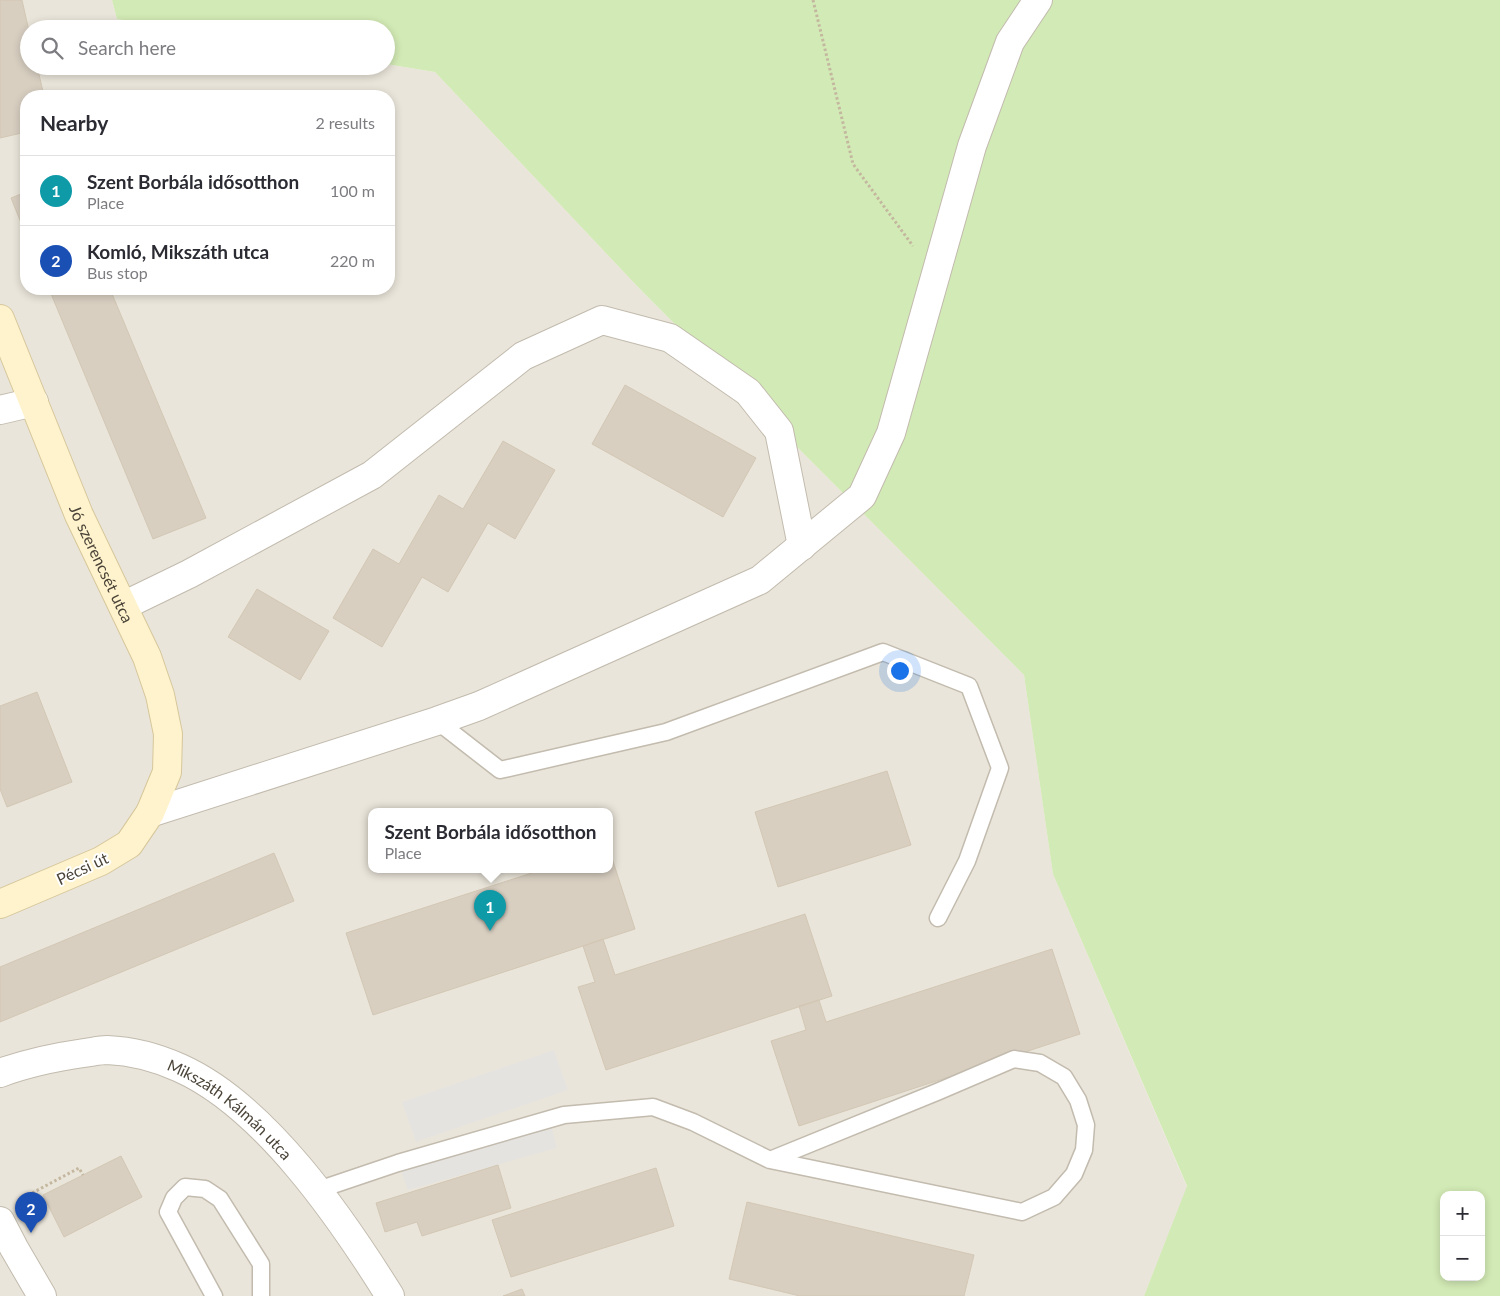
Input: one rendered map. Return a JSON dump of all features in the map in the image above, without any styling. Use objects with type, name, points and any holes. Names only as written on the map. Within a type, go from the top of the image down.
[{"type":"main road","name":"Jó szerencsét utca","points":[[0,318],[79,515],[147,657],[160,695],[168,734],[167,772],[150,813]]},
{"type":"main road","name":"Pécsi út","points":[[0,904],[101,861],[129,844],[150,813]]},
{"type":"street","points":[[150,813],[437,721],[488,702],[760,580],[862,496],[891,433],[972,146],[1010,42],[1038,0]]},
{"type":"street","points":[[123,606],[189,574],[372,475],[523,356],[602,320],[670,338],[748,392],[779,431],[802,546]]},
{"type":"street","points":[[0,410],[34,402]]},
{"type":"street","name":"Mikszáth Kálmán utca","points":[[0,1073],[12,1068],[68,1055],[106,1050],[156,1058],[181,1068],[208,1083],[236,1103],[268,1133],[318,1190],[390,1296]]},
{"type":"street","points":[[0,1220],[7,1252],[42,1296]]},
{"type":"lane","points":[[437,721],[500,770],[666,732],[883,652],[969,686],[1000,768],[967,861],[938,918]]},
{"type":"lane","points":[[318,1190],[398,1164],[564,1116],[653,1107],[693,1122],[770,1160],[1022,1212],[1054,1197],[1074,1174],[1084,1150],[1086,1125],[1078,1100],[1064,1077],[1040,1064],[1014,1059],[770,1160]]},
{"type":"lane","points":[[214,1296],[168,1212],[174,1198],[185,1187],[205,1189],[220,1199],[261,1264],[261,1296]]},
{"type":"path","points":[[814,0],[854,164],[935,277]]},
{"type":"path","points":[[18,1201],[79,1168],[83,1175]]},
{"type":"shaded area","points":[[0,0],[112,0],[117,19],[123,20],[20,20],[20,75],[395,75],[395,65],[435,72],[637,286],[1024,675],[1053,874],[1187,1187],[1144,1296],[0,1296]]},
{"type":"shaded area","points":[[554,1050],[568,1090],[416,1142],[402,1102]]},
{"type":"shaded area","points":[[550,1120],[557,1148],[408,1190],[398,1163]]},
{"type":"green space","points":[[112,0],[1500,0],[1500,1296],[1144,1296],[1187,1186],[1053,874],[1024,675],[637,286],[435,72],[395,65],[395,20],[123,20],[117,19]]},
{"type":"building","points":[[0,0],[22,0],[27,20],[20,20],[20,75],[39,75],[43,90],[20,90],[20,133],[0,138]]},
{"type":"building","points":[[20,194],[20,220],[11,198]]},
{"type":"building","points":[[51,295],[113,295],[206,518],[153,539]]},
{"type":"building","points":[[625,385],[756,458],[723,517],[592,444]]},
{"type":"building","points":[[503,441],[555,470],[515,539],[488,523],[448,592],[422,577],[382,647],[333,618],[373,549],[399,564],[439,495],[463,509]]},
{"type":"building","points":[[257,589],[329,631],[300,680],[228,637]]},
{"type":"building","points":[[37,692],[72,782],[7,807],[0,789],[0,706]]},
{"type":"building","points":[[887,771],[911,845],[778,887],[755,812]]},
{"type":"building","points":[[274,853],[294,901],[0,1022],[0,967]]},
{"type":"building","points":[[613,861],[635,929],[373,1015],[346,933],[532,873],[613,873]]},
{"type":"building","points":[[805,914],[832,996],[606,1070],[578,987],[595,982],[583,946],[603,939],[615,975]]},
{"type":"building","points":[[1052,949],[1080,1034],[799,1126],[771,1041],[806,1030],[799,1006],[819,1000],[826,1022]]},
{"type":"building","points":[[121,1156],[142,1197],[64,1237],[43,1195]]},
{"type":"building","points":[[498,1165],[511,1208],[422,1236],[417,1222],[385,1232],[376,1203]]},
{"type":"building","points":[[656,1168],[674,1226],[511,1277],[492,1220]]},
{"type":"building","points":[[747,1202],[974,1255],[964,1296],[800,1296],[729,1279]]},
{"type":"building","points":[[522,1289],[525,1296],[503,1296]]},
{"type":"place","name":"Szent Borbála idősotthon","points":[[490,931]]},
{"type":"place","name":"Komló, Mikszáth utca","points":[[31,1233]]}]
